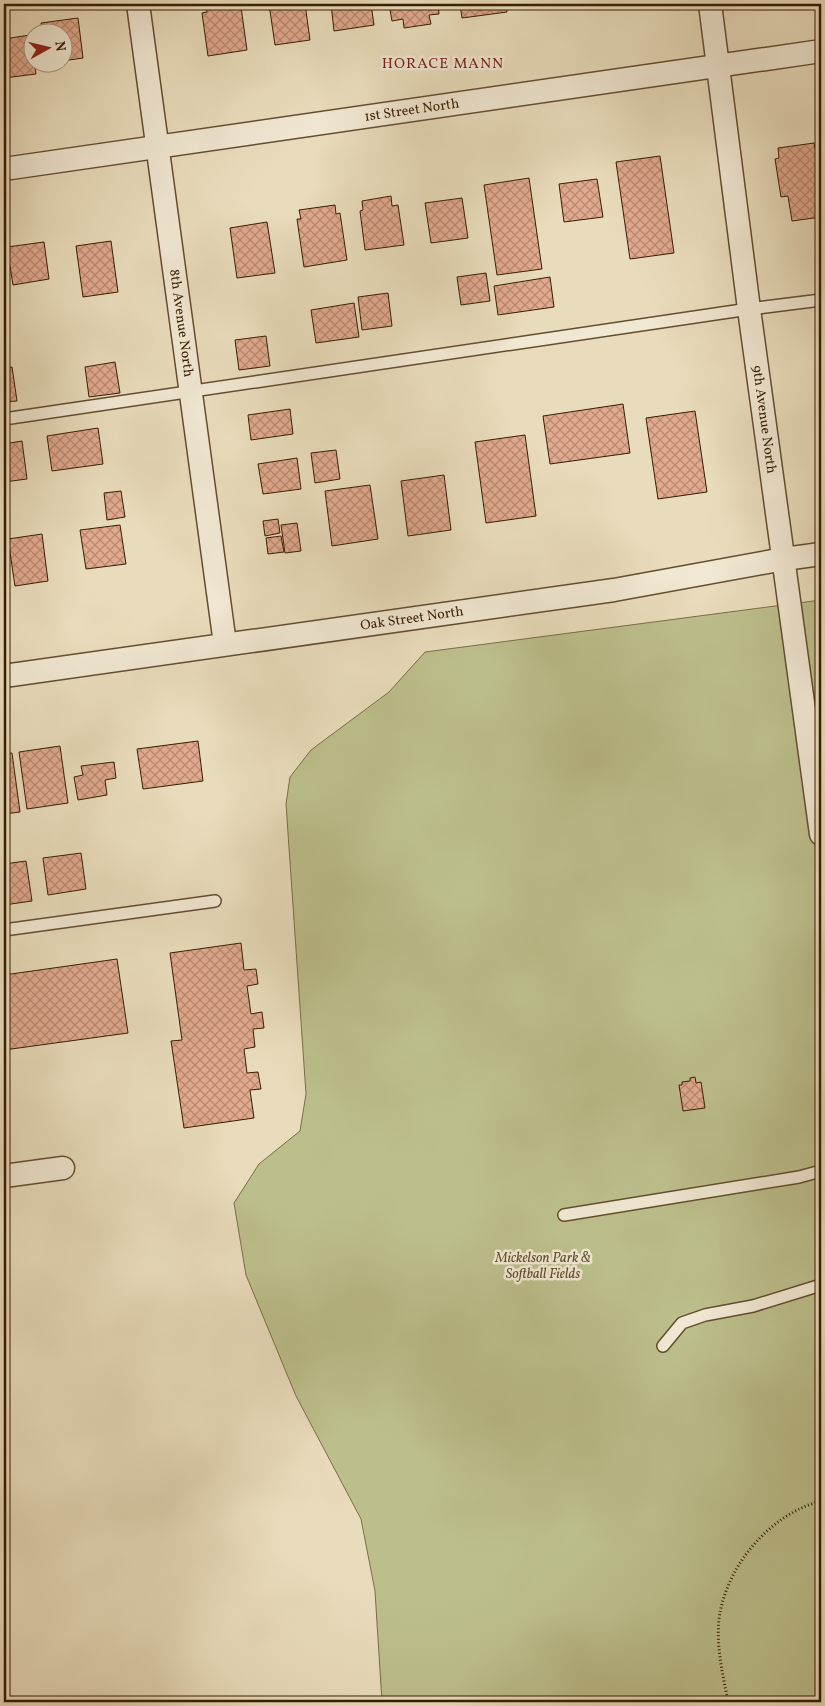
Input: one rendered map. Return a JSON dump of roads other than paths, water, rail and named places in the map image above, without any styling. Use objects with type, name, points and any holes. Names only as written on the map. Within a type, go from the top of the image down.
[{"type":"street","name":"8th Avenue North","points":[[138,4],[225,644]]},
{"type":"street","name":"9th Avenue North","points":[[710,4],[749,309],[821,834]]},
{"type":"street","name":"1st Street North","points":[[4,169],[821,52]]},
{"type":"street","name":"Oak Street North","points":[[4,676],[614,590],[821,554]]},
{"type":"street","points":[[4,1176],[63,1168]]},
{"type":"lane","points":[[4,419],[821,300]]},
{"type":"lane","points":[[4,930],[215,901]]},
{"type":"lane","points":[[564,1214],[799,1177],[821,1170]]},
{"type":"lane","points":[[663,1346],[682,1323],[705,1315],[752,1306],[821,1285]]},
{"type":"district","name":"HORACE MANN","points":[[443,64]]},
{"type":"park label","name":"Mickelson Park & Softball Fields","points":[[543,1266]]}]
